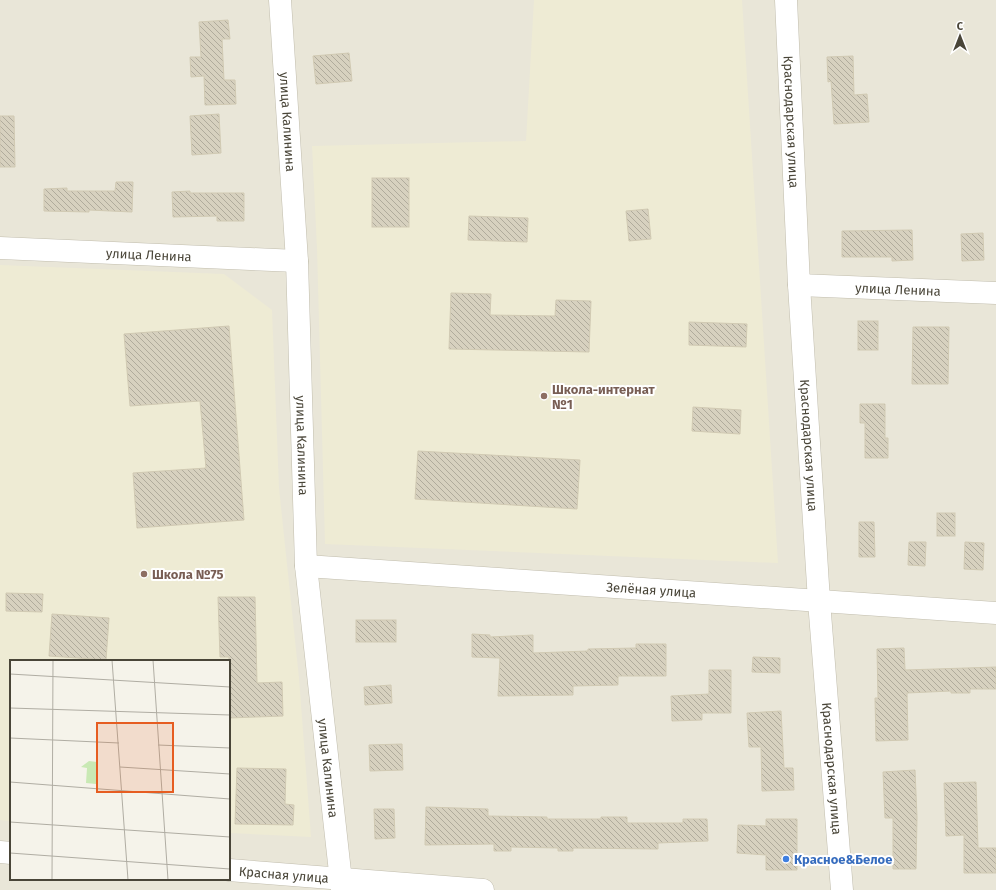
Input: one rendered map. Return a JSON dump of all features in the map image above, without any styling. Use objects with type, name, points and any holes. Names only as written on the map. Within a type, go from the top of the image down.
[{"type":"street","name":"улица Калинина","points":[[280,0],[297,261],[306,566],[342,885]]},
{"type":"street","name":"Краснодарская улица","points":[[786,0],[799,285],[819,601],[842,890]]},
{"type":"street","name":"улица Ленина","points":[[0,248],[297,261]]},
{"type":"street","name":"улица Ленина","points":[[799,285],[996,293]]},
{"type":"street","name":"Зелёная улица","points":[[306,566],[996,613]]},
{"type":"street","points":[[0,852],[10,853]]},
{"type":"street","name":"Красная улица","points":[[230,870],[342,885],[483,890]]},
{"type":"shaded area","points":[[0,0],[996,0],[996,890],[0,890]]},
{"type":"shaded area","name":"Школа-интернат №1","points":[[534,0],[742,0],[778,563],[325,544],[317,248],[312,146],[526,141]]},
{"type":"shaded area","name":"Школа №75","points":[[0,265],[224,274],[272,310],[279,488],[299,678],[311,837],[230,833],[230,660],[10,660],[10,821],[0,820]]},
{"type":"building","points":[[228,20],[230,39],[222,39],[224,80],[235,80],[236,104],[205,105],[204,76],[191,77],[190,57],[201,57],[199,22]]},
{"type":"building","points":[[349,53],[352,81],[316,84],[313,56]]},
{"type":"building","points":[[853,56],[854,95],[867,94],[869,122],[834,124],[831,81],[828,82],[827,57]]},
{"type":"building","points":[[219,114],[221,153],[192,155],[190,116]]},
{"type":"building","points":[[0,116],[14,116],[15,167],[0,167]]},
{"type":"building","points":[[372,178],[409,178],[409,227],[372,227]]},
{"type":"building","points":[[116,182],[133,182],[132,212],[89,210],[89,212],[44,211],[44,189],[67,188],[67,191],[115,191]]},
{"type":"building","points":[[190,191],[190,193],[244,193],[244,221],[217,221],[217,216],[173,217],[172,192]]},
{"type":"building","points":[[648,209],[651,239],[629,241],[626,211]]},
{"type":"building","points":[[469,216],[528,218],[527,242],[468,240]]},
{"type":"building","points":[[912,230],[913,260],[892,261],[892,257],[842,257],[842,231]]},
{"type":"building","points":[[983,233],[984,260],[962,261],[961,234]]},
{"type":"building","points":[[451,293],[491,294],[490,315],[555,316],[556,300],[591,301],[589,352],[449,349]]},
{"type":"building","points":[[858,321],[878,321],[878,350],[858,350]]},
{"type":"building","points":[[689,322],[747,324],[746,347],[689,345]]},
{"type":"building","points":[[229,326],[244,520],[137,528],[133,473],[206,468],[200,401],[130,406],[124,334]]},
{"type":"building","points":[[913,327],[949,327],[948,384],[912,384]]},
{"type":"building","points":[[860,404],[885,404],[885,438],[888,438],[888,458],[865,458],[865,423],[860,423]]},
{"type":"building","points":[[693,407],[741,410],[740,434],[692,431]]},
{"type":"building","points":[[418,451],[580,460],[577,509],[415,499]]},
{"type":"building","points":[[937,513],[955,513],[955,536],[937,536]]},
{"type":"building","points":[[859,522],[874,522],[875,557],[859,557]]},
{"type":"building","points":[[909,542],[926,542],[925,566],[908,565]]},
{"type":"building","points":[[965,542],[984,543],[983,570],[964,569]]},
{"type":"building","points":[[6,593],[43,594],[42,612],[6,611]]},
{"type":"building","points":[[218,597],[255,597],[257,683],[282,682],[283,716],[230,718],[230,660],[229,657],[220,657]]},
{"type":"building","points":[[52,614],[109,618],[106,660],[49,656]]},
{"type":"building","points":[[356,620],[396,620],[396,642],[356,642]]},
{"type":"building","points":[[472,634],[490,635],[490,637],[533,635],[533,653],[588,651],[588,649],[636,648],[636,644],[666,644],[666,676],[618,676],[618,685],[573,686],[573,695],[498,696],[500,658],[472,657]]},
{"type":"building","points":[[904,648],[905,670],[996,667],[996,689],[970,689],[970,693],[951,693],[951,691],[907,693],[908,740],[876,741],[875,698],[878,698],[877,649]]},
{"type":"building","points":[[753,657],[780,658],[780,673],[752,672]]},
{"type":"building","points":[[709,670],[731,670],[731,713],[702,713],[702,720],[672,721],[671,696],[709,694]]},
{"type":"building","points":[[391,685],[392,703],[365,705],[364,687]]},
{"type":"building","points":[[781,711],[784,768],[793,768],[794,790],[762,791],[761,747],[749,747],[747,713]]},
{"type":"building","points":[[402,744],[403,770],[370,771],[369,745]]},
{"type":"building","points":[[237,768],[286,769],[285,804],[294,805],[293,825],[235,824]]},
{"type":"building","points":[[915,770],[917,817],[916,869],[893,869],[893,818],[885,818],[883,772]]},
{"type":"building","points":[[976,782],[978,848],[996,848],[996,873],[964,873],[964,835],[946,836],[944,783]]},
{"type":"building","points":[[426,807],[488,809],[488,816],[547,817],[547,819],[601,819],[601,817],[627,817],[627,823],[683,823],[683,819],[707,819],[708,841],[658,843],[658,849],[573,848],[573,851],[558,851],[558,848],[511,847],[511,851],[494,851],[494,844],[425,845]]},
{"type":"building","points":[[374,809],[394,809],[395,838],[375,839]]},
{"type":"building","points":[[766,819],[797,819],[797,870],[766,870],[766,855],[737,853],[738,825],[766,826]]},
{"type":"place","name":"Школа-интернат №1","points":[[544,396]]},
{"type":"place","name":"Школа №75","points":[[144,574]]},
{"type":"place","name":"Красное&Белое","points":[[786,859]]}]
